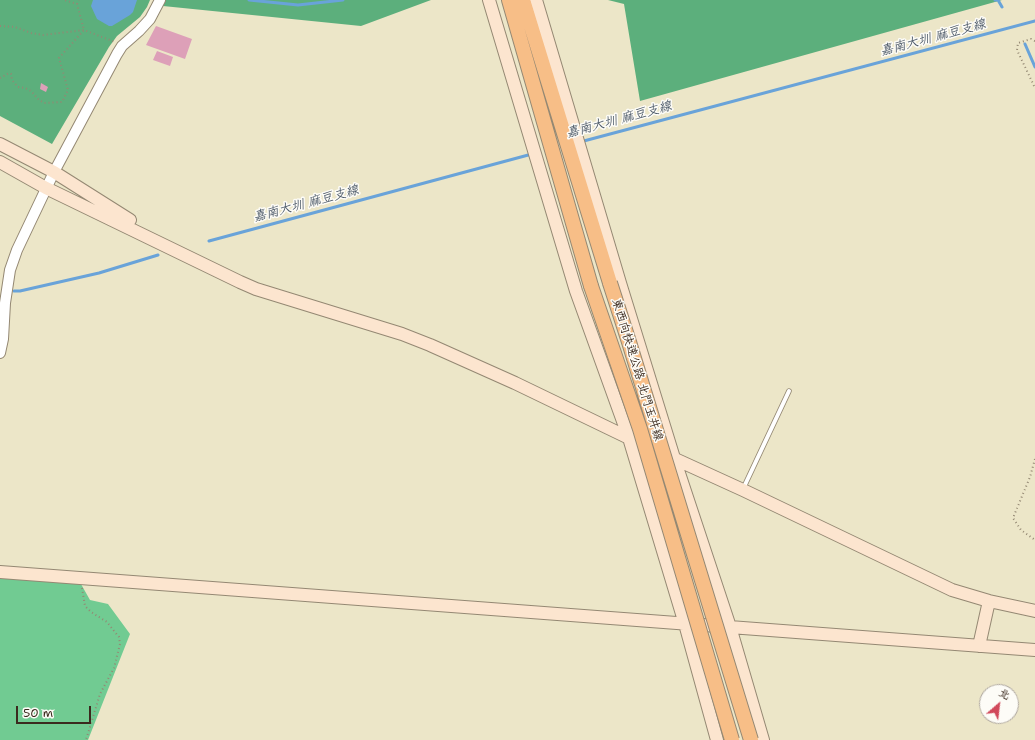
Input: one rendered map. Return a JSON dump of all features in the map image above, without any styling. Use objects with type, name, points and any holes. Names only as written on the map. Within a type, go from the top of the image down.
[{"type":"highway","name":"東西向快速公路 北門玉井線","points":[[509,0],[591,286],[640,429],[732,740]]},
{"type":"highway","name":"東西向快速公路 北門玉井線","points":[[523,0],[751,740]]},
{"type":"main road","points":[[489,0],[576,291],[629,438],[685,624],[717,740]]},
{"type":"main road","points":[[536,0],[620,283],[674,458],[730,627],[762,740]]},
{"type":"main road","points":[[0,144],[54,172],[178,251]]},
{"type":"main road","points":[[0,162],[46,188],[256,289],[402,334],[430,345],[515,383],[629,438],[743,490],[952,590],[989,601],[1035,610]]},
{"type":"main road","points":[[0,572],[1035,650]]},
{"type":"main road","points":[[980,646],[989,601]]},
{"type":"street","points":[[0,353],[3,339],[5,303],[10,270],[17,250],[54,172],[122,46],[150,19],[160,0]]},
{"type":"lane","points":[[743,490],[789,391]]},
{"type":"path","points":[[64,0],[77,4]]},
{"type":"path","points":[[79,0],[77,4],[84,30]]},
{"type":"path","points":[[0,26],[15,27],[31,33],[43,35],[84,30],[112,40],[122,46]]},
{"type":"path","points":[[0,78],[9,73],[11,74],[12,80],[18,87],[31,91],[44,104],[62,102],[68,90],[59,58],[84,30]]},
{"type":"path","points":[[1035,41],[1031,39],[1018,43],[1017,50],[1035,88]]},
{"type":"path","points":[[1035,459],[1030,477],[1013,518],[1021,530],[1035,540]]},
{"type":"path","points":[[80,579],[85,606],[114,630],[119,637],[120,644],[114,668],[100,694],[86,740]]},
{"type":"green space","points":[[0,0],[150,0],[140,17],[117,36],[109,47],[52,144],[0,116]]},
{"type":"green space","points":[[164,0],[431,0],[361,26],[163,6]]},
{"type":"green space","points":[[608,0],[1002,0],[640,101],[624,4]]},
{"type":"green space","points":[[0,573],[77,577],[90,600],[108,604],[130,634],[88,740],[0,740]]},
{"type":"water","points":[[93,0],[137,0],[133,12],[130,15],[112,26],[109,26],[97,19],[91,6]]},
{"type":"building","points":[[156,26],[192,39],[185,59],[146,45]]},
{"type":"building","points":[[157,51],[173,57],[170,66],[153,60]]},
{"type":"building","points":[[41,83],[48,87],[46,92],[40,89]]},
{"type":"waterway","points":[[249,0],[298,5],[343,0]]},
{"type":"waterway","points":[[995,0],[998,0],[1002,7]]},
{"type":"waterway","name":"嘉南大圳 麻豆支線","points":[[580,142],[1035,21]]},
{"type":"waterway","points":[[1025,44],[1035,67]]},
{"type":"waterway","name":"嘉南大圳 麻豆支線","points":[[209,241],[532,154]]},
{"type":"waterway","name":"嘉南大圳 麻豆支線","points":[[14,291],[20,291],[99,273],[158,255]]}]
